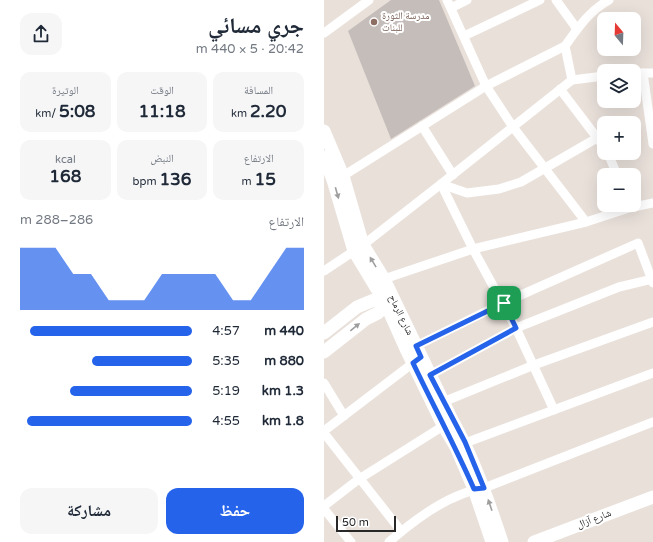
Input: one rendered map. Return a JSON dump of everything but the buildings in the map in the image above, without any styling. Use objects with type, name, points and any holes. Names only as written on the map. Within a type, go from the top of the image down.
[{"type":"street","points":[[467,0],[449,4],[486,86],[513,127],[586,222]]},
{"type":"street","points":[[464,36],[540,0]]},
{"type":"street","points":[[556,0],[577,29]]},
{"type":"street","points":[[343,176],[486,86],[565,46],[596,7],[609,0]]},
{"type":"street","points":[[324,32],[366,1]]},
{"type":"street","points":[[565,46],[572,80]]},
{"type":"street","points":[[641,73],[653,73]]},
{"type":"street","points":[[324,271],[359,248],[572,80],[597,77]]},
{"type":"street","points":[[641,87],[653,144]]},
{"type":"street","points":[[441,184],[467,193],[498,189],[521,182],[597,138],[560,89]]},
{"type":"street","points":[[422,126],[453,175]]},
{"type":"street","name":"شارع الرماح","points":[[324,131],[343,176],[359,248],[384,279],[390,304]]},
{"type":"street","name":"شارع الرماح","points":[[324,157],[359,248],[417,355],[448,423],[465,442],[479,488],[492,542]]},
{"type":"street","points":[[441,184],[473,249],[504,303],[534,364],[554,410]]},
{"type":"street","points":[[641,205],[653,203]]},
{"type":"street","points":[[384,279],[473,249],[586,222],[615,212]]},
{"type":"street","points":[[401,531],[359,479],[324,432],[417,355],[504,303],[638,244],[653,280],[619,287],[516,328],[430,375]]},
{"type":"street","points":[[324,333],[357,307],[374,300],[390,304]]},
{"type":"street","points":[[324,352],[366,319],[378,313],[390,304]]},
{"type":"street","points":[[443,402],[534,364],[653,322]]},
{"type":"street","name":"شارع الرماح","points":[[417,355],[430,375],[443,402],[456,447],[479,488],[502,542]]},
{"type":"street","points":[[465,442],[653,373]]},
{"type":"street","points":[[324,383],[344,416]]},
{"type":"street","points":[[389,542],[401,531],[447,500],[653,422]]},
{"type":"street","points":[[351,542],[324,507],[359,479],[448,423]]},
{"type":"street","name":"شارع آزال","points":[[534,542],[653,497]]},
{"type":"place","name":"مدرسة الثورة للبنات","points":[[374,22]]},
{"type":"route","points":[[504,303],[516,328],[430,375],[452,420],[465,442],[484,488],[474,489],[456,447],[443,425],[413,363],[421,357],[416,346],[504,303]]}]
